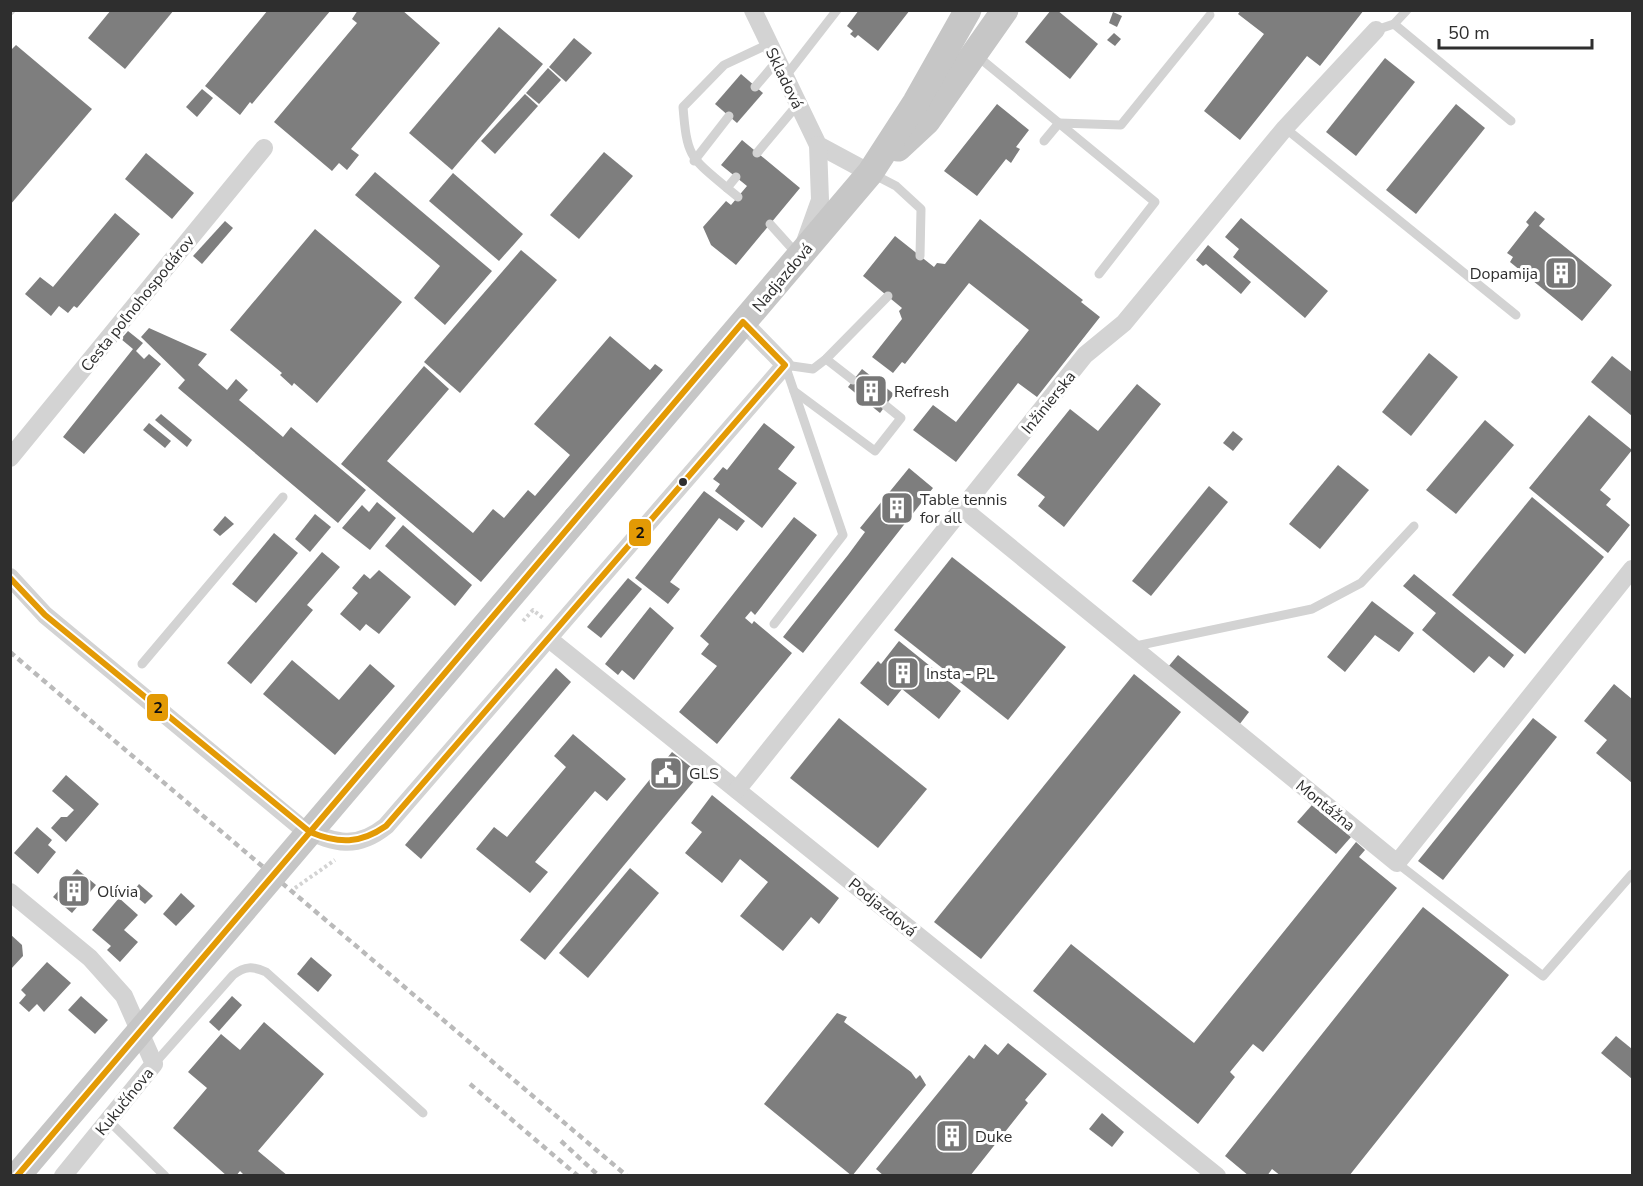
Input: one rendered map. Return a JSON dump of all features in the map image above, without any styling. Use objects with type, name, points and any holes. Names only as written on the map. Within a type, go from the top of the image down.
[{"type":"main road","name":"Nadjazdová","points":[[16,1176],[870,173],[927,121],[963,45],[968,10]]},
{"type":"main road","name":"Nadjazdová","points":[[963,45],[1005,10]]},
{"type":"street","name":"Skladová","points":[[753,10],[818,145],[820,200],[799,256]]},
{"type":"street","name":"Inžinierska","points":[[737,790],[1085,355],[1124,323],[1286,128],[1376,30]]},
{"type":"street","points":[[818,145],[870,173]]},
{"type":"street","name":"Cesta poľnohospodárov","points":[[10,458],[264,148]]},
{"type":"street","points":[[10,577],[45,615],[303,830],[326,839],[360,843],[386,826],[785,364],[743,322]]},
{"type":"street","name":"Montážna","points":[[962,508],[1397,863]]},
{"type":"street","points":[[1397,863],[1632,569]]},
{"type":"street","name":"Podjazdová","points":[[549,639],[1217,1176]]},
{"type":"street","name":"Kukučínova","points":[[10,892],[90,958],[124,996],[154,1064],[63,1176]]},
{"type":"lane","points":[[755,87],[777,60],[837,10]]},
{"type":"lane","points":[[1376,30],[1394,24],[1407,10]]},
{"type":"lane","points":[[1059,123],[1121,125],[1210,15]]},
{"type":"lane","points":[[1394,24],[1511,121]]},
{"type":"lane","points":[[963,45],[1155,202],[1099,274]]},
{"type":"lane","points":[[738,197],[694,161],[686,138],[683,107],[724,65],[777,60]]},
{"type":"lane","points":[[757,153],[798,104]]},
{"type":"lane","points":[[694,161],[729,116]]},
{"type":"lane","points":[[1044,141],[1059,123]]},
{"type":"lane","points":[[1286,128],[1516,315]]},
{"type":"lane","points":[[870,173],[896,186],[921,208],[920,256]]},
{"type":"lane","points":[[727,188],[736,177]]},
{"type":"lane","points":[[770,224],[799,256]]},
{"type":"lane","points":[[774,624],[843,535],[785,364],[813,369],[826,359],[888,296]]},
{"type":"lane","points":[[826,359],[854,380]]},
{"type":"lane","points":[[794,391],[875,451],[901,418],[885,405]]},
{"type":"lane","points":[[142,664],[283,497]]},
{"type":"lane","points":[[1131,646],[1312,609],[1361,583],[1414,526]]},
{"type":"lane","points":[[1397,863],[1543,976],[1632,874]]},
{"type":"lane","points":[[154,1064],[233,975],[249,967],[266,972],[423,1113]]},
{"type":"lane","points":[[108,1120],[165,1176]]},
{"type":"path","points":[[301,884],[360,843]]},
{"type":"building","points":[[111,10],[174,10],[125,69],[88,38]]},
{"type":"building","points":[[268,10],[331,10],[252,104],[250,102],[240,115],[205,86]]},
{"type":"building","points":[[358,10],[402,10],[440,43],[351,149],[359,155],[347,170],[339,163],[332,171],[274,122],[357,23],[352,19]]},
{"type":"building","points":[[859,10],[910,10],[878,51],[858,35],[855,38],[850,34],[853,31],[847,26]]},
{"type":"building","points":[[1051,10],[1057,10],[1098,44],[1070,79],[1025,42]]},
{"type":"building","points":[[1241,10],[1364,10],[1320,66],[1307,56],[1240,140],[1204,111],[1264,34],[1238,14]]},
{"type":"building","points":[[1113,12],[1122,16],[1117,27],[1109,23]]},
{"type":"building","points":[[499,27],[543,64],[452,170],[409,133]]},
{"type":"building","points":[[1114,33],[1121,39],[1115,46],[1107,40]]},
{"type":"building","points":[[574,38],[592,53],[566,82],[549,67]]},
{"type":"building","points":[[16,45],[92,109],[10,205],[10,51]]},
{"type":"building","points":[[1385,58],[1415,82],[1356,156],[1326,132]]},
{"type":"building","points":[[548,68],[561,80],[539,104],[526,93]]},
{"type":"building","points":[[741,74],[763,93],[737,123],[715,104]]},
{"type":"building","points":[[202,89],[213,98],[197,117],[186,107]]},
{"type":"building","points":[[525,94],[538,106],[495,154],[481,141]]},
{"type":"building","points":[[997,104],[1029,130],[1016,147],[1020,149],[1011,163],[1006,159],[977,196],[944,171]]},
{"type":"building","points":[[1456,104],[1485,128],[1416,214],[1386,190]]},
{"type":"building","points":[[742,140],[800,188],[736,265],[711,245],[703,227],[726,201],[731,205],[747,186],[721,165]]},
{"type":"building","points":[[604,152],[633,176],[579,239],[550,215]]},
{"type":"building","points":[[146,153],[194,193],[172,219],[125,179]]},
{"type":"building","points":[[375,172],[492,271],[445,325],[414,298],[440,266],[355,195]]},
{"type":"building","points":[[453,173],[523,234],[499,261],[429,201]]},
{"type":"building","name":"Dopamija","points":[[1535,211],[1545,219],[1539,226],[1612,285],[1582,321],[1510,262],[1513,257],[1507,253],[1529,225],[1526,222]]},
{"type":"building","points":[[115,213],[140,234],[77,308],[74,306],[68,313],[59,306],[51,316],[25,294],[40,277],[53,287]]},
{"type":"building","points":[[1241,218],[1328,291],[1305,318],[1233,257],[1239,249],[1225,237]]},
{"type":"building","points":[[980,219],[1083,300],[1081,302],[1100,317],[1037,397],[1018,383],[956,462],[913,430],[933,405],[956,422],[1029,330],[969,283],[905,364],[902,362],[893,373],[872,357],[902,319],[899,311],[902,308],[863,276],[895,236],[934,267],[937,263],[945,264]]},
{"type":"building","points":[[225,221],[233,228],[202,264],[193,256]]},
{"type":"building","points":[[315,229],[402,302],[317,403],[294,383],[292,386],[280,375],[282,373],[230,330]]},
{"type":"building","points":[[1208,245],[1251,282],[1241,294],[1206,264],[1203,266],[1196,260]]},
{"type":"building","points":[[521,250],[557,280],[460,393],[424,362]]},
{"type":"building","points":[[149,328],[207,354],[198,365],[227,390],[236,379],[248,390],[239,400],[283,437],[291,427],[366,490],[338,523],[178,388],[185,380],[141,337]]},
{"type":"building","points":[[128,331],[143,343],[136,351],[144,359],[149,354],[161,364],[84,454],[63,437],[133,349],[121,339]]},
{"type":"building","points":[[610,336],[650,370],[655,364],[663,370],[481,582],[341,464],[424,366],[449,389],[387,461],[473,533],[493,509],[504,518],[528,490],[535,496],[570,455],[534,424]]},
{"type":"building","points":[[1429,353],[1458,377],[1411,436],[1382,412]]},
{"type":"building","points":[[1612,356],[1632,372],[1632,416],[1591,382]]},
{"type":"building","name":"Refresh","points":[[862,369],[894,394],[880,413],[848,387]]},
{"type":"building","points":[[1137,384],[1161,404],[1064,527],[1038,506],[1045,497],[1017,475],[1070,409],[1098,431]]},
{"type":"building","points":[[161,414],[192,440],[187,447],[155,420]]},
{"type":"building","points":[[1589,415],[1632,450],[1600,490],[1611,499],[1606,505],[1630,525],[1608,553],[1529,488]]},
{"type":"building","points":[[1485,420],[1514,445],[1456,514],[1426,490]]},
{"type":"building","points":[[149,423],[171,441],[165,448],[143,430]]},
{"type":"building","points":[[764,423],[795,447],[778,469],[797,483],[762,528],[715,491],[720,484],[713,479],[723,467],[727,470]]},
{"type":"building","points":[[1233,431],[1243,439],[1233,451],[1223,443]]},
{"type":"building","points":[[1338,465],[1369,490],[1320,549],[1289,524]]},
{"type":"building","points":[[909,468],[933,488],[803,653],[783,637],[865,532],[860,528]]},
{"type":"building","points":[[1209,486],[1228,502],[1151,596],[1132,581]]},
{"type":"building","points":[[704,491],[745,521],[737,531],[719,518],[670,582],[680,589],[668,604],[635,578]]},
{"type":"building","points":[[1532,497],[1604,557],[1525,654],[1452,595]]},
{"type":"building","points":[[377,502],[396,518],[370,550],[342,528],[362,505],[369,512]]},
{"type":"building","points":[[315,514],[331,527],[310,552],[295,539]]},
{"type":"building","points":[[225,516],[234,524],[220,536],[213,530]]},
{"type":"building","points":[[794,517],[817,535],[755,615],[751,611],[745,618],[752,624],[754,621],[792,653],[717,744],[679,712],[717,666],[701,654],[709,644],[700,636]]},
{"type":"building","points":[[403,525],[472,585],[455,606],[385,546]]},
{"type":"building","points":[[274,533],[298,553],[256,603],[232,584]]},
{"type":"building","points":[[322,552],[340,567],[307,605],[313,610],[251,684],[227,663]]},
{"type":"building","points":[[952,557],[1066,647],[1008,720],[894,630]]},
{"type":"building","points":[[379,570],[411,597],[379,634],[366,624],[360,631],[340,614],[358,593],[352,588],[364,574],[370,579]]},
{"type":"building","points":[[1414,574],[1514,655],[1504,668],[1489,656],[1474,673],[1422,630],[1436,613],[1403,586]]},
{"type":"building","points":[[628,578],[642,589],[601,638],[587,627]]},
{"type":"building","points":[[1372,601],[1414,633],[1399,652],[1375,635],[1345,672],[1327,657]]},
{"type":"building","points":[[650,607],[674,628],[634,680],[622,670],[618,675],[605,664]]},
{"type":"building","name":"Insta - PL","points":[[899,641],[961,691],[939,719],[902,689],[888,706],[860,683],[878,661],[881,664]]},
{"type":"building","points":[[1178,655],[1249,712],[1239,725],[1168,667]]},
{"type":"building","points":[[292,660],[339,700],[370,664],[395,686],[335,755],[263,694]]},
{"type":"building","points":[[556,668],[571,682],[421,859],[405,845]]},
{"type":"building","points":[[1134,674],[1181,712],[981,959],[934,922]]},
{"type":"building","points":[[1614,684],[1632,699],[1632,783],[1596,753],[1607,740],[1584,721]]},
{"type":"building","points":[[839,718],[927,789],[878,848],[790,778]]},
{"type":"building","points":[[1533,718],[1557,737],[1443,880],[1418,861]]},
{"type":"building","points":[[573,734],[626,779],[607,801],[595,791],[535,862],[548,872],[530,893],[476,849],[494,827],[507,837],[566,767],[554,756]]},
{"type":"building","points":[[672,752],[700,774],[545,960],[520,940]]},
{"type":"building","points":[[66,775],[99,804],[66,842],[51,828],[61,817],[67,817],[74,810],[52,791]]},
{"type":"building","points":[[712,795],[839,898],[819,924],[811,917],[783,951],[740,916],[768,882],[740,859],[722,883],[685,853],[702,832],[691,823]]},
{"type":"building","points":[[1312,805],[1351,837],[1336,854],[1297,822]]},
{"type":"building","points":[[37,827],[52,840],[48,845],[56,852],[38,874],[14,853]]},
{"type":"building","points":[[1356,842],[1365,850],[1359,857],[1397,888],[1263,1052],[1253,1044],[1230,1072],[1235,1077],[1198,1124],[1033,991],[1071,944],[1194,1043]]},
{"type":"building","points":[[630,868],[659,893],[588,978],[559,953]]},
{"type":"building","name":"Olívia","points":[[77,869],[96,885],[72,913],[53,897]]},
{"type":"building","points":[[139,884],[153,896],[145,904],[132,893]]},
{"type":"building","points":[[181,893],[195,906],[176,926],[163,914]]},
{"type":"building","points":[[119,898],[138,915],[124,930],[138,942],[120,962],[107,950],[111,946],[92,930]]},
{"type":"building","points":[[1423,907],[1509,975],[1349,1176],[1281,1176],[1272,1169],[1267,1176],[1249,1176],[1225,1156]]},
{"type":"building","points":[[10,934],[22,945],[23,956],[10,970]]},
{"type":"building","points":[[311,957],[332,975],[318,992],[297,974]]},
{"type":"building","points":[[47,962],[71,983],[44,1012],[37,1004],[29,1012],[19,1003],[26,995],[21,990]]},
{"type":"building","points":[[81,996],[108,1020],[95,1034],[68,1010]]},
{"type":"building","points":[[232,996],[242,1005],[219,1031],[209,1022]]},
{"type":"building","points":[[837,1013],[847,1017],[844,1022],[911,1072],[916,1079],[920,1075],[926,1085],[852,1176],[764,1104]]},
{"type":"building","points":[[264,1022],[324,1074],[258,1151],[288,1176],[245,1176],[240,1171],[236,1176],[227,1176],[173,1128],[207,1088],[188,1072],[221,1034],[240,1050]]},
{"type":"building","points":[[1616,1036],[1632,1049],[1632,1079],[1601,1053]]},
{"type":"building","name":"Duke","points":[[1008,1043],[1047,1074],[1025,1100],[1028,1103],[970,1176],[884,1176],[876,1169],[969,1055],[974,1059],[985,1044],[998,1055]]},
{"type":"building","points":[[1102,1113],[1124,1132],[1112,1147],[1089,1129]]},
{"type":"railway","points":[[10,652],[627,1176]]},
{"type":"railway","points":[[470,1084],[578,1176]]},
{"type":"railway","points":[[561,1141],[599,1176]]},
{"type":"transit line","name":"2","points":[[743,322],[785,365],[386,826],[367,836],[349,840],[330,839],[310,832],[743,322]]},
{"type":"transit line","name":"2","points":[[10,578],[45,615],[310,832]]},
{"type":"transit line","name":"2","points":[[17,1176],[310,832]]},
{"type":"place","name":"Dopamija","points":[[1561,273]]},
{"type":"place","name":"Refresh","points":[[871,391]]},
{"type":"place","name":"Table tennis for all","points":[[897,508]]},
{"type":"place","name":"Insta - PL","points":[[903,673]]},
{"type":"place","name":"GLS","points":[[666,773]]},
{"type":"place","name":"Olívia","points":[[74,891]]},
{"type":"place","name":"Duke","points":[[952,1136]]}]
